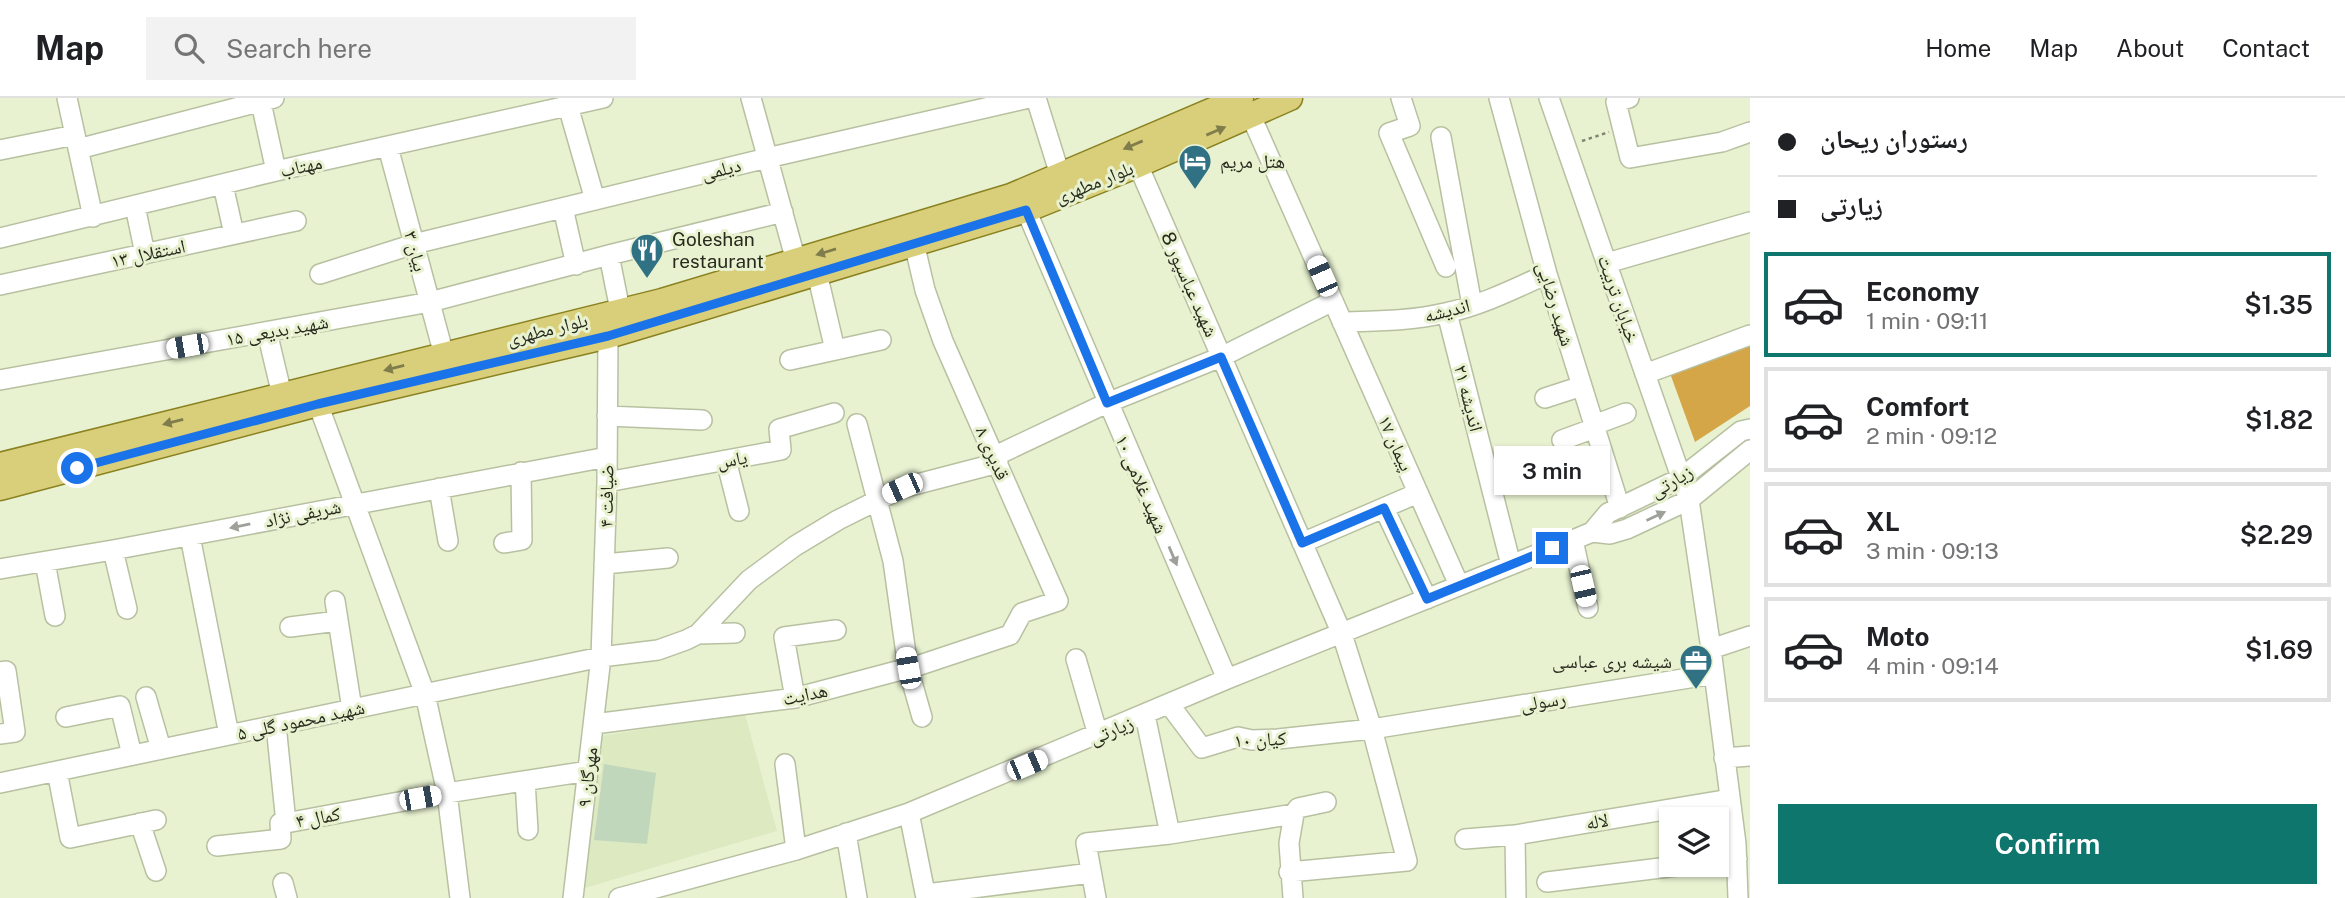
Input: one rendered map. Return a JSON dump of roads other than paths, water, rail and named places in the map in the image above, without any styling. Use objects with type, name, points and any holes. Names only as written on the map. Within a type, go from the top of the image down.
[{"type":"main road","name":"بلوار مطهری","points":[[0,488],[318,404],[608,336],[689,302],[807,267],[1011,197],[1233,105],[1290,98]]},
{"type":"main road","name":"بلوار مطهری","points":[[807,267],[914,243],[1026,210],[1138,165],[1233,105]]},
{"type":"main road","name":"بلوار مطهری","points":[[0,465],[620,310],[689,302]]},
{"type":"street","points":[[67,98],[93,217]]},
{"type":"street","name":"مهتاب","points":[[0,238],[276,171],[603,98]]},
{"type":"street","points":[[751,98],[783,212],[807,267],[835,350]]},
{"type":"street","name":"دیلمی","points":[[320,274],[414,244],[767,158],[1029,98]]},
{"type":"street","points":[[1036,98],[1060,175]]},
{"type":"street","points":[[1401,98],[1410,127],[1390,133],[1446,267]]},
{"type":"street","name":"شهید رضایی","points":[[1499,98],[1547,274],[1620,508]]},
{"type":"street","name":"خیابان تربیت","points":[[1549,98],[1689,500],[1730,799],[1741,848],[1738,898]]},
{"type":"street","points":[[0,150],[77,142],[265,99],[276,171]]},
{"type":"street","points":[[1623,100],[1622,128],[1630,158],[1721,142],[1750,132]]},
{"type":"street","name":"پیمان ۱۷","points":[[1233,105],[1333,300],[1459,584]]},
{"type":"street","points":[[568,106],[595,200]]},
{"type":"street","points":[[1441,137],[1472,305]]},
{"type":"street","name":"بیان ۳","points":[[388,147],[444,355]]},
{"type":"street","name":"شهید عباسپور 8","points":[[1138,165],[1342,634],[1372,729],[1407,861],[1289,872]]},
{"type":"street","points":[[223,185],[234,234]]},
{"type":"street","points":[[135,206],[145,254]]},
{"type":"street","points":[[563,208],[576,265]]},
{"type":"street","name":"شهید غلامی ۱۰","points":[[1026,210],[1227,679]]},
{"type":"street","name":"شهید بدیعی ۱۵","points":[[0,380],[430,302],[783,212]]},
{"type":"street","name":"استقلال ۱۳","points":[[0,285],[296,221]]},
{"type":"street","points":[[1607,263],[1750,222]]},
{"type":"street","name":"قدیری ۸","points":[[914,243],[925,290],[943,341],[1058,601],[1022,613],[1010,635]]},
{"type":"street","points":[[609,255],[620,310]]},
{"type":"street","name":"اندیشه","points":[[1342,322],[1404,320],[1447,313],[1547,274]]},
{"type":"street","points":[[698,634],[749,580],[795,545],[878,498],[996,459],[1107,403],[1221,357],[1333,300]]},
{"type":"street","name":"اندیشه ۲۱","points":[[1447,313],[1511,565]]},
{"type":"street","points":[[267,332],[282,395]]},
{"type":"street","points":[[1645,374],[1750,335]]},
{"type":"street","name":"ضیافت ۴","points":[[601,657],[607,482],[608,336]]},
{"type":"street","points":[[790,360],[881,340]]},
{"type":"street","points":[[1545,398],[1582,386]]},
{"type":"street","points":[[318,404],[425,694],[447,793],[460,898]]},
{"type":"street","name":"یاس","points":[[607,482],[781,450],[779,429],[834,413]]},
{"type":"street","points":[[1562,440],[1626,413]]},
{"type":"street","points":[[607,416],[702,420]]},
{"type":"street","points":[[857,424],[893,561],[908,668],[922,717]]},
{"type":"street","name":"زیارتی","points":[[619,898],[796,850],[909,813],[1227,679],[1573,540],[1592,532],[1608,513],[1681,478],[1741,431],[1750,429]]},
{"type":"street","name":"زیارتی","points":[[1592,532],[1610,534],[1627,529],[1689,500],[1750,450]]},
{"type":"street","name":"شریفی نژاد","points":[[0,569],[607,457]]},
{"type":"street","points":[[726,460],[739,511]]},
{"type":"street","points":[[504,543],[522,540],[520,472]]},
{"type":"street","points":[[439,488],[447,541]]},
{"type":"street","points":[[1302,543],[1418,493]]},
{"type":"street","points":[[1384,508],[1427,599]]},
{"type":"street","points":[[190,536],[229,735]]},
{"type":"street","points":[[1573,540],[1588,608]]},
{"type":"street","points":[[113,550],[127,609]]},
{"type":"street","points":[[604,564],[668,558]]},
{"type":"street","points":[[45,562],[55,616]]},
{"type":"street","points":[[290,627],[336,611],[352,709]]},
{"type":"street","points":[[794,698],[784,638],[836,630]]},
{"type":"street","points":[[698,634],[735,633]]},
{"type":"street","name":"شهید محمود گلی ۵","points":[[0,783],[601,657],[658,650],[698,634]]},
{"type":"street","name":"هدایت","points":[[594,724],[794,698],[908,668],[1010,635]]},
{"type":"street","points":[[1711,649],[1750,636]]},
{"type":"street","name":"مهرگان ۹","points":[[573,898],[601,657]]},
{"type":"street","points":[[1076,659],[1098,735]]},
{"type":"street","points":[[0,672],[6,671],[8,733]]},
{"type":"street","name":"رسولی","points":[[1372,729],[1714,674]]},
{"type":"street","points":[[146,697],[161,749]]},
{"type":"street","name":"کیان ۱۰","points":[[1169,704],[1202,748],[1238,737],[1252,740],[1278,739],[1372,729]]},
{"type":"street","points":[[66,717],[120,706],[132,755]]},
{"type":"street","points":[[1145,715],[1170,834]]},
{"type":"street","name":"کمال ۴","points":[[276,725],[286,822],[588,771]]},
{"type":"street","points":[[1724,758],[1750,756]]},
{"type":"street","points":[[785,764],[796,850]]},
{"type":"street","points":[[57,771],[70,838],[148,821],[156,871]]},
{"type":"street","points":[[525,781],[528,830]]},
{"type":"street","name":"لاله","points":[[1465,839],[1515,835],[1730,799]]},
{"type":"street","points":[[1293,898],[1289,872],[1289,843],[1294,814],[1298,808],[1326,802]]},
{"type":"street","points":[[909,813],[926,896],[1091,873]]},
{"type":"street","points":[[1096,898],[1086,843],[1170,834],[1294,814]]},
{"type":"street","points":[[216,846],[281,839],[281,824],[286,822]]},
{"type":"street","points":[[846,833],[857,898]]},
{"type":"street","points":[[1515,835],[1516,898]]},
{"type":"street","points":[[1548,882],[1659,868]]},
{"type":"place","name":"هتل مریم","points":[[1195,191]]},
{"type":"place","name":"Goleshan restaurant","points":[[647,280]]},
{"type":"place","name":"شیشه بری عباسی","points":[[1696,691]]}]
